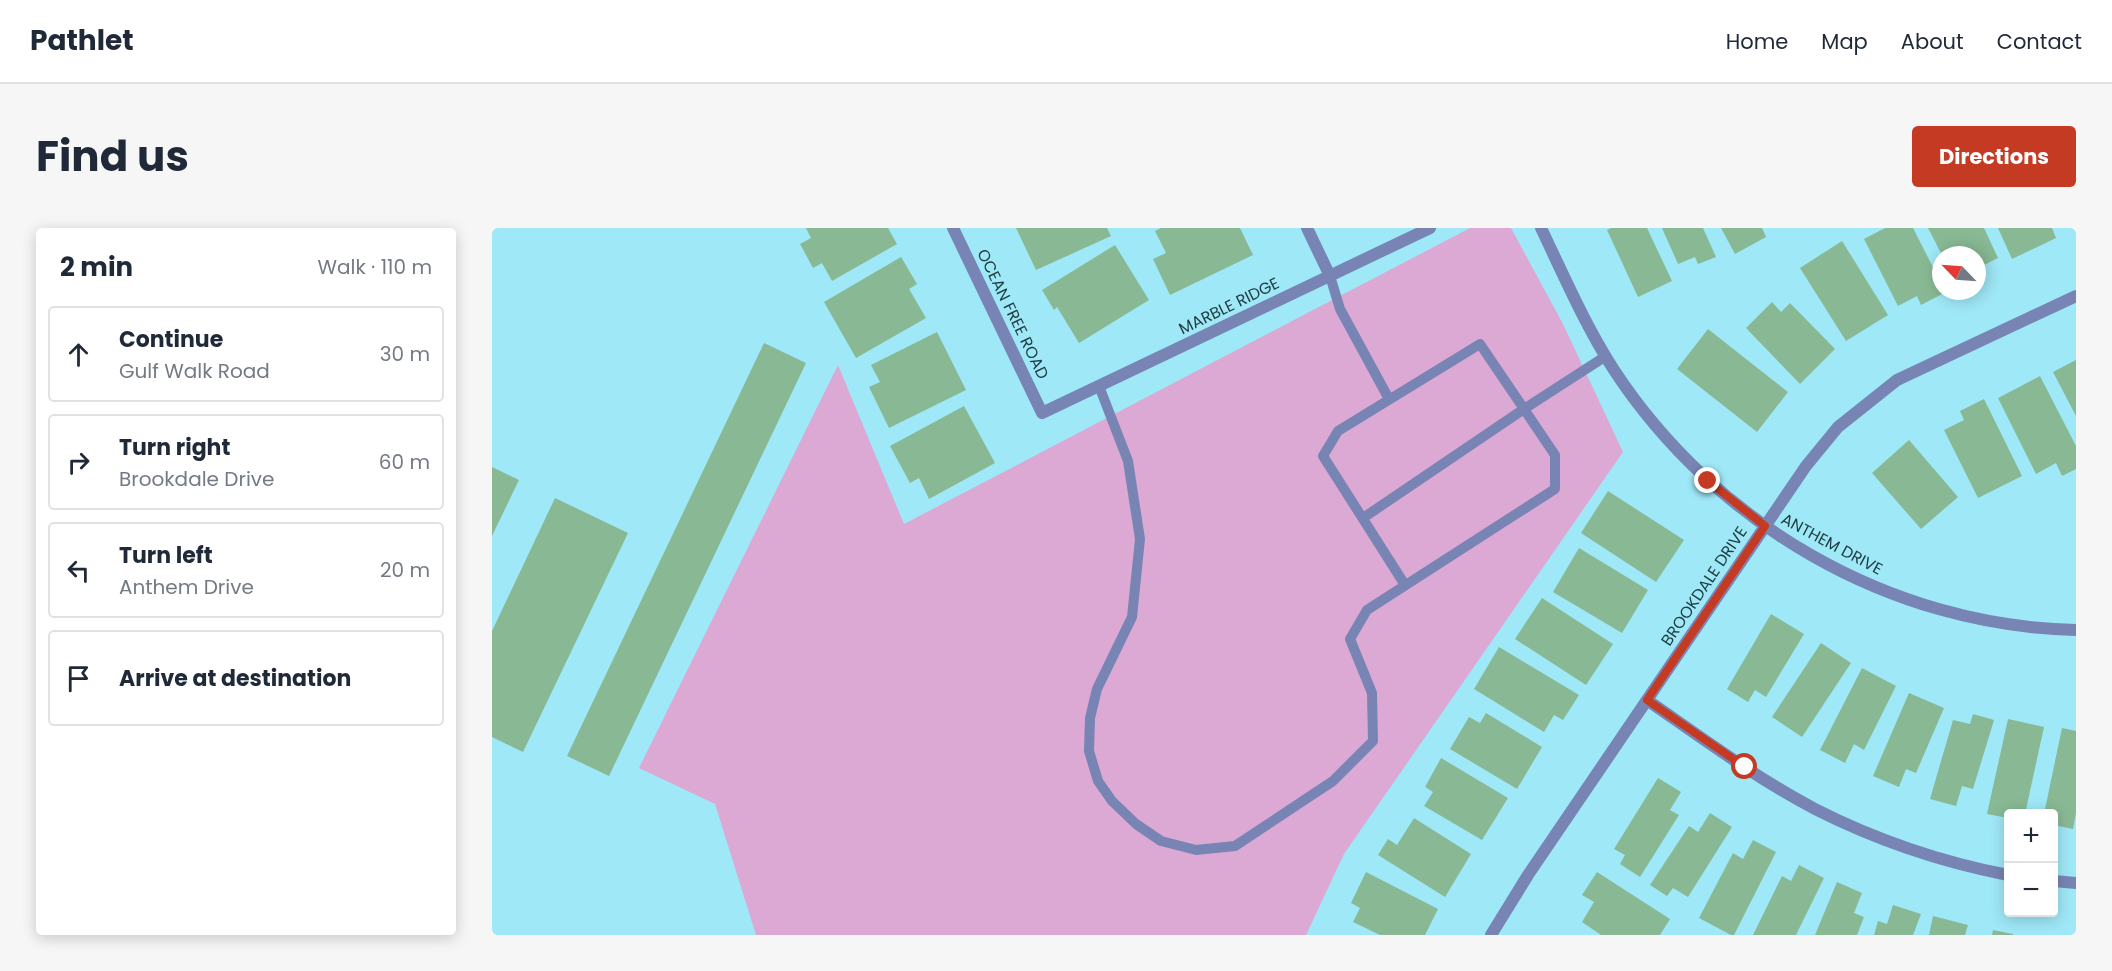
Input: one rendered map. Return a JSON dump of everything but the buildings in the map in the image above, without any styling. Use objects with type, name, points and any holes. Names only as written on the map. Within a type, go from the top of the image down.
[{"type":"street","name":"OCEAN FREE ROAD","points":[[953,228],[1042,413]]},
{"type":"street","points":[[1308,228],[1330,276]]},
{"type":"street","name":"MARBLE RIDGE","points":[[1042,413],[1430,228]]},
{"type":"street","name":"ANTHEM DRIVE","points":[[1541,228],[1606,356],[1635,399],[1682,455],[1708,481],[1765,526],[1836,569],[1911,601],[1991,621],[2076,630]]},
{"type":"street","name":"BROOKDALE DRIVE","points":[[1491,935],[1528,875],[1765,526],[1806,466],[1838,427],[1876,394],[1919,369],[2076,296]]},
{"type":"street","points":[[1647,700],[1779,789],[1833,818],[1918,852],[2004,874]]},
{"type":"street","points":[[2058,881],[2076,883]]},
{"type":"lane","points":[[1330,276],[1340,309],[1389,399]]},
{"type":"lane","points":[[1099,386],[1128,461],[1140,539],[1132,617],[1097,689],[1090,718],[1089,751],[1098,781],[1112,801],[1136,824],[1161,841],[1196,850],[1235,846],[1333,781],[1373,741],[1372,693],[1350,639],[1367,610],[1555,489],[1555,455],[1480,344],[1338,431],[1323,456],[1405,585]]},
{"type":"lane","points":[[1363,518],[1606,356]]},
{"type":"shaded area","points":[[1470,228],[1511,228],[1563,324],[1623,452],[1344,854],[1306,935],[756,935],[715,804],[639,768],[838,365],[904,524]]},
{"type":"route","points":[[1708,481],[1765,526],[1647,700],[1745,767]]}]
